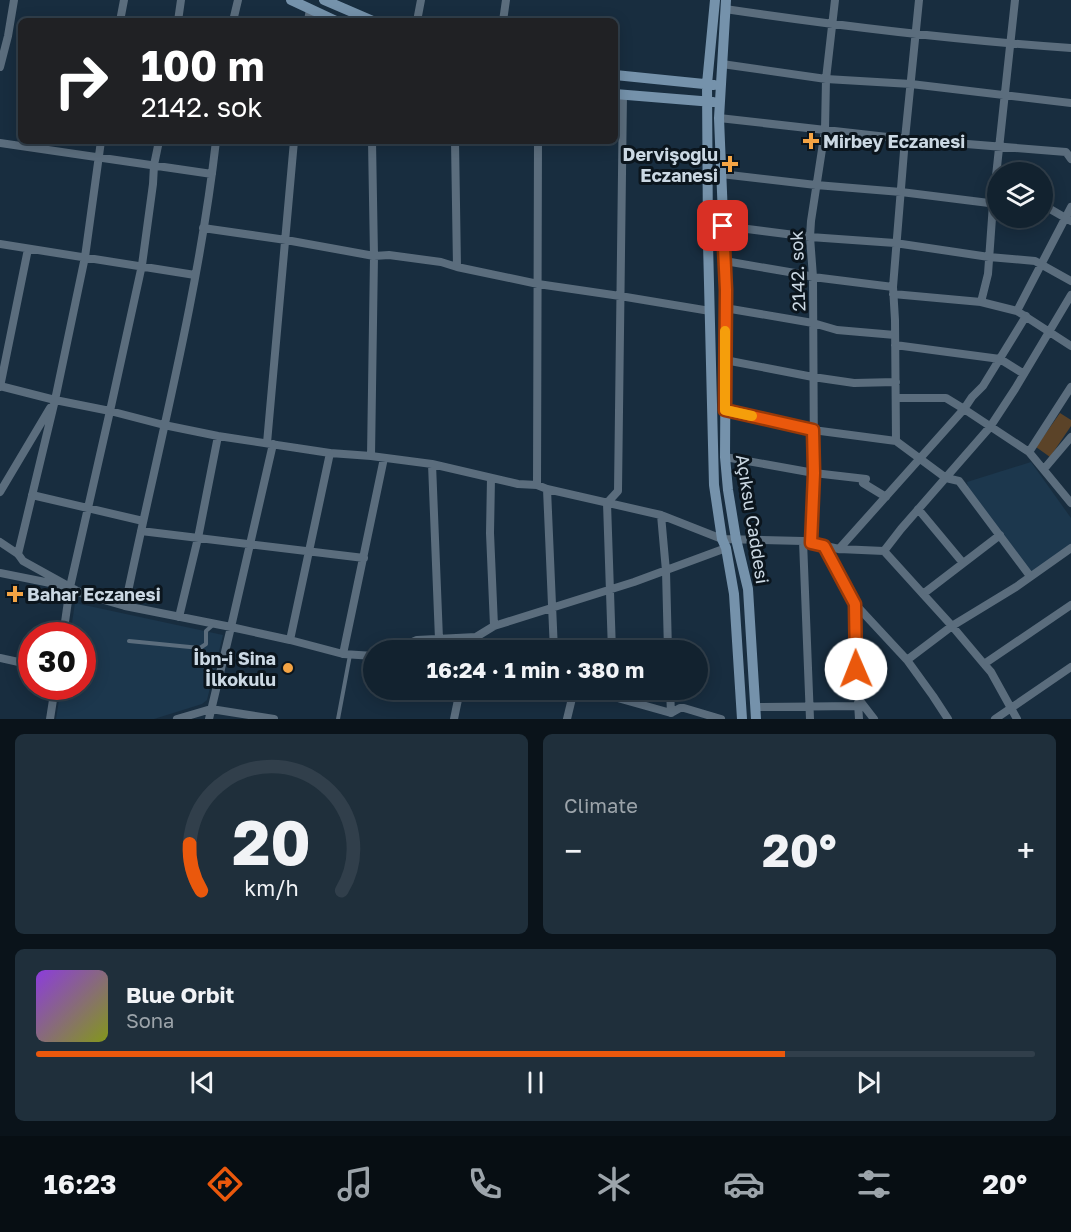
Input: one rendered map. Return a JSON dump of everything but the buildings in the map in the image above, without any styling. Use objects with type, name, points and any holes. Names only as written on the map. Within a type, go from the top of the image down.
[{"type":"main road","points":[[291,0],[330,18]]},
{"type":"main road","points":[[324,0],[366,18]]},
{"type":"main road","name":"Açıksu Caddesi","points":[[715,0],[707,84],[714,485],[734,594],[742,719]]},
{"type":"main road","name":"Açıksu Caddesi","points":[[726,5],[719,102],[725,261],[725,457],[736,538],[748,589],[756,719]]},
{"type":"main road","points":[[618,75],[720,85]]},
{"type":"main road","points":[[619,94],[719,102]]},
{"type":"street","points":[[0,67],[14,0]]},
{"type":"street","points":[[120,18],[123,0]]},
{"type":"street","points":[[178,18],[181,0]]},
{"type":"street","points":[[234,18],[238,0]]},
{"type":"street","points":[[418,18],[421,0]]},
{"type":"street","points":[[503,18],[506,0]]},
{"type":"street","name":"2142. sok","points":[[810,719],[807,542],[814,473],[813,277],[810,237],[825,130],[826,79],[835,0]]},
{"type":"street","points":[[896,441],[893,290],[895,243],[919,0]]},
{"type":"street","points":[[999,162],[1015,0]]},
{"type":"street","points":[[726,5],[832,25],[1010,44],[1071,48]]},
{"type":"street","points":[[308,18],[310,9]]},
{"type":"street","points":[[722,64],[826,79],[911,84],[1071,103]]},
{"type":"street","points":[[611,640],[607,503],[618,491],[619,94]]},
{"type":"street","points":[[719,118],[905,139],[1066,152],[1071,159]]},
{"type":"street","points":[[0,143],[212,174]]},
{"type":"street","points":[[18,554],[55,400],[85,257],[101,144]]},
{"type":"street","points":[[65,622],[87,508],[142,265],[158,144]]},
{"type":"street","points":[[125,606],[195,274],[216,144]]},
{"type":"street","points":[[209,719],[250,543],[270,443],[294,144]]},
{"type":"street","points":[[370,456],[374,256],[372,144]]},
{"type":"street","points":[[455,144],[457,267]]},
{"type":"street","points":[[537,485],[538,144]]},
{"type":"street","points":[[721,174],[987,203]]},
{"type":"street","points":[[1017,311],[1068,219],[1071,207]]},
{"type":"street","points":[[1053,211],[1068,219]]},
{"type":"street","points":[[723,226],[810,237],[895,243],[989,257],[1035,261],[1071,281]]},
{"type":"street","points":[[203,228],[374,256],[389,255],[441,262],[538,284],[710,311]]},
{"type":"street","points":[[981,302],[988,274],[992,228]]},
{"type":"street","points":[[0,244],[195,274]]},
{"type":"street","points":[[28,249],[0,387],[218,436],[330,453],[432,464],[518,484],[537,485],[661,515],[724,544]]},
{"type":"street","points":[[725,261],[893,290],[981,302],[1017,311],[1071,346]]},
{"type":"street","points":[[884,551],[990,427],[1071,295]]},
{"type":"street","points":[[725,308],[813,323],[837,330],[895,335]]},
{"type":"street","points":[[839,549],[983,386],[1026,316]]},
{"type":"street","points":[[895,345],[1000,359],[1024,374]]},
{"type":"street","points":[[725,360],[854,383],[896,382]]},
{"type":"street","points":[[1029,452],[1071,387]]},
{"type":"street","points":[[896,398],[946,398],[1029,452],[1071,502]]},
{"type":"street","points":[[0,492],[55,400]]},
{"type":"street","points":[[725,410],[813,430],[896,441],[946,478],[959,481],[1030,576]]},
{"type":"street","points":[[178,617],[198,538],[218,436]]},
{"type":"street","points":[[1044,469],[1071,437]]},
{"type":"street","points":[[290,640],[330,453]]},
{"type":"street","points":[[725,457],[814,473],[866,479],[863,483],[886,497]]},
{"type":"street","points":[[347,654],[363,558],[384,458]]},
{"type":"street","points":[[432,464],[439,639]]},
{"type":"street","points":[[491,478],[490,533],[494,626]]},
{"type":"street","points":[[547,489],[553,640]]},
{"type":"street","points":[[32,495],[143,521]]},
{"type":"street","points":[[918,509],[963,563]]},
{"type":"street","points":[[661,515],[666,571],[668,640]]},
{"type":"street","points":[[141,531],[363,558]]},
{"type":"street","points":[[923,594],[1000,536]]},
{"type":"street","points":[[417,640],[476,637],[494,626],[666,571],[736,538],[807,542],[839,549],[884,551],[991,672],[1017,719]]},
{"type":"street","points":[[0,542],[18,554],[23,561],[83,594],[125,606],[231,627],[347,654],[363,655]]},
{"type":"street","points":[[824,546],[855,604],[907,660],[948,719]]},
{"type":"street","points":[[907,660],[952,626],[1071,548]]},
{"type":"street","points":[[0,573],[70,587]]},
{"type":"street","points":[[855,604],[859,719]]},
{"type":"street","points":[[984,664],[1071,605]]},
{"type":"street","points":[[0,658],[18,662]]},
{"type":"street","points":[[995,719],[1071,667]]},
{"type":"street","points":[[857,697],[874,719]]},
{"type":"street","points":[[50,719],[53,700]]},
{"type":"street","points":[[454,719],[458,700]]},
{"type":"street","points":[[567,719],[572,700]]},
{"type":"street","points":[[633,700],[671,713],[680,708],[721,719]]},
{"type":"street","points":[[670,700],[671,713]]},
{"type":"street","points":[[756,707],[858,706]]},
{"type":"street","points":[[678,719],[680,708]]},
{"type":"street","points":[[177,719],[211,709],[274,719]]},
{"type":"lane","points":[[129,641],[200,648],[206,644],[206,631],[214,624]]},
{"type":"lane","points":[[338,719],[347,654]]},
{"type":"shaded area","points":[[1060,413],[1071,420],[1071,426],[1050,457],[1036,447]]},
{"type":"shaded area","points":[[1031,462],[1071,518],[1071,548],[1030,576],[969,492],[967,482]]},
{"type":"shaded area","points":[[75,603],[223,635],[207,700],[202,704],[154,719],[56,719],[59,700],[96,700],[96,622],[72,622]]},
{"type":"slow traffic","points":[[725,331],[725,410],[752,416]]},
{"type":"place","name":"Mirbey Eczanesi","points":[[811,141]]},
{"type":"place","name":"Dervişoğlu Eczanesi","points":[[730,164]]},
{"type":"place","name":"Bahar Eczanesi","points":[[15,594]]},
{"type":"place","name":"İbn-i Sina İlkokulu","points":[[288,668]]},
{"type":"route","points":[[723,226],[726,290],[725,410],[813,430],[811,543],[824,546],[855,604],[856,669]]}]
